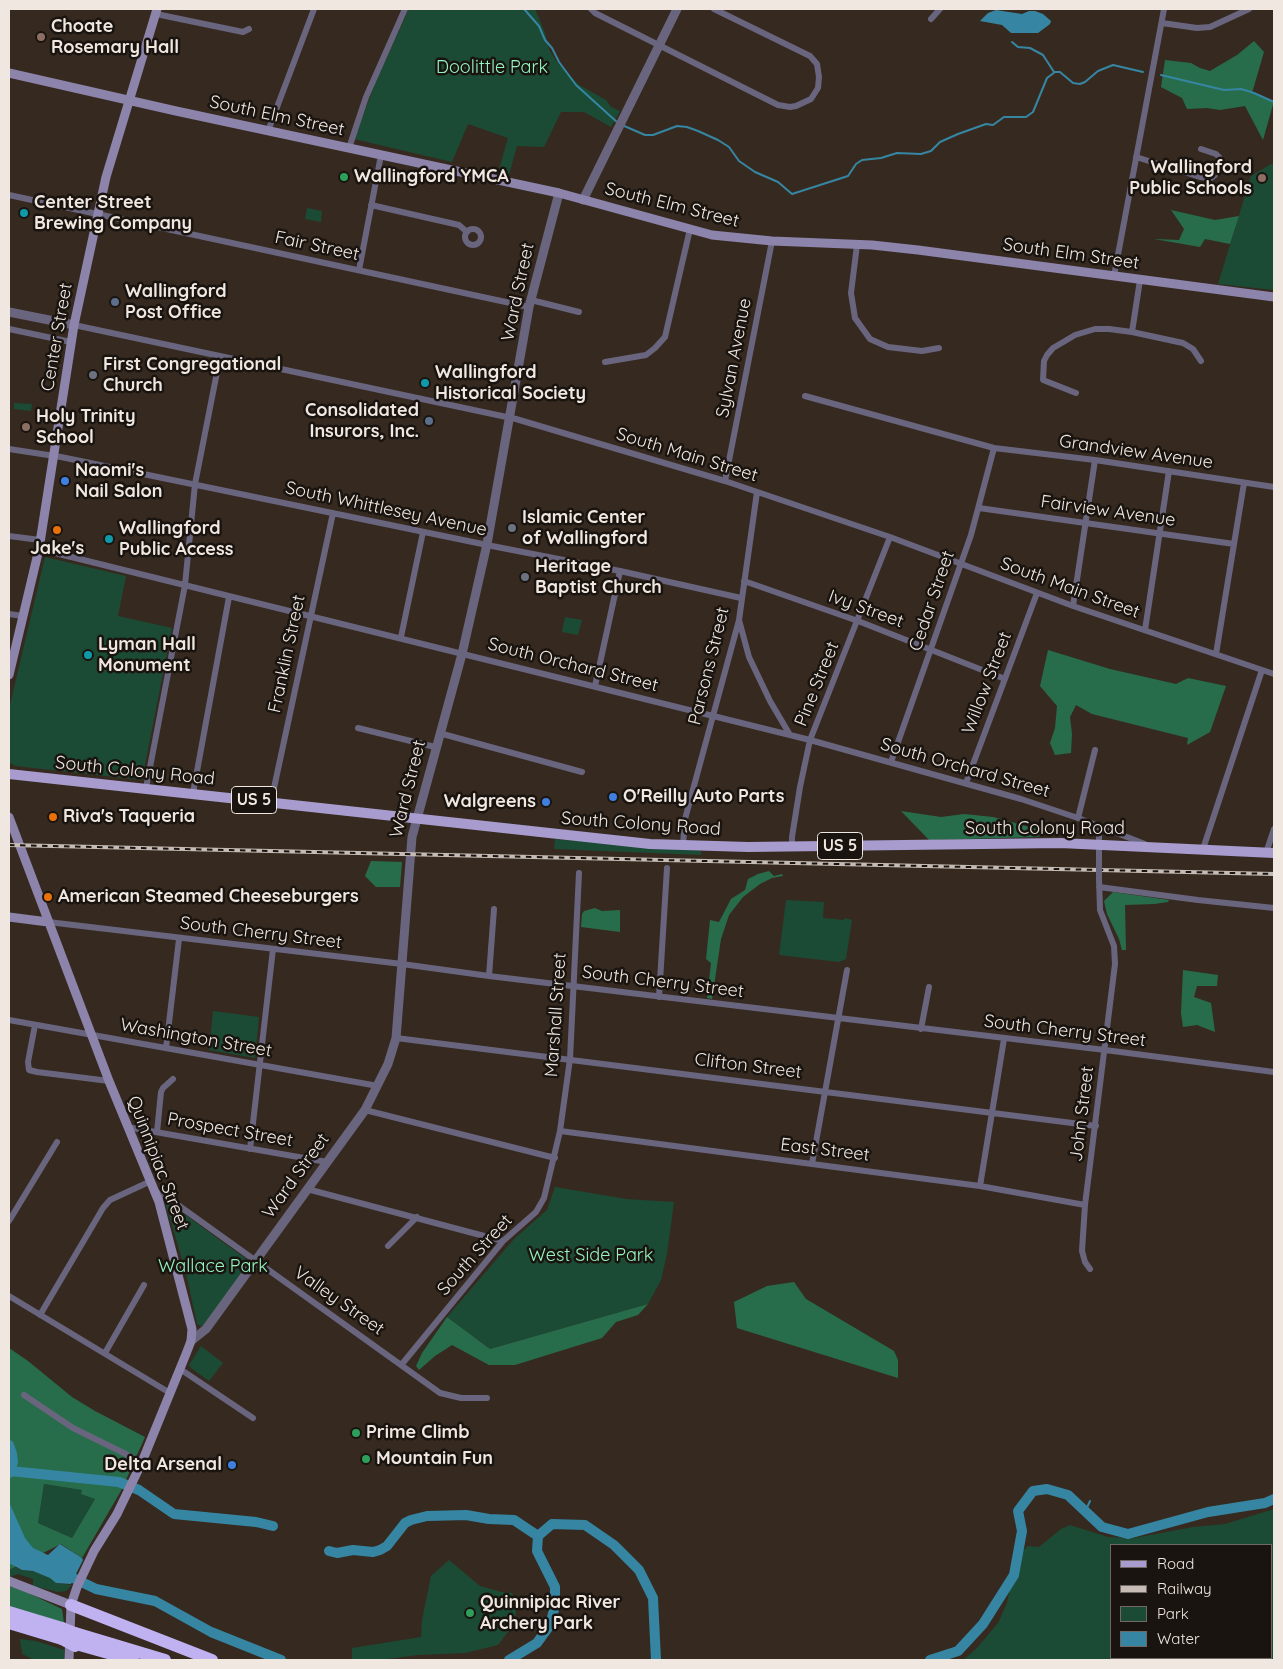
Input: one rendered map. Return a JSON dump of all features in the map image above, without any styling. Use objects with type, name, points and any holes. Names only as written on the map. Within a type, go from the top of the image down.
[{"type":"highway","points":[[71,1605],[212,1660]]},
{"type":"highway","points":[[9,1612],[62,1634],[104,1660]]},
{"type":"highway","points":[[9,1623],[62,1634]]},
{"type":"highway","points":[[75,1641],[133,1660]]},
{"type":"highway","points":[[75,1641],[165,1660]]},
{"type":"main road","name":"Center Street","points":[[9,675],[40,544],[74,325],[106,178],[157,11]]},
{"type":"main road","name":"South Elm Street","points":[[9,73],[130,101],[559,193],[690,229],[727,237],[918,250],[1274,297]]},
{"type":"main road","name":"South Colony Road","points":[[9,774],[618,841],[683,846],[792,847],[1060,844],[1150,846],[1270,853]]},
{"type":"main road","name":"Quinnipiac Street","points":[[9,817],[90,1034],[127,1127],[156,1192],[192,1324],[191,1341],[142,1462],[117,1514],[90,1560],[77,1587],[71,1605],[69,1660]]},
{"type":"main road","points":[[9,917],[48,922]]},
{"type":"main road","points":[[9,1582],[71,1605]]},
{"type":"street","points":[[268,131],[314,9]]},
{"type":"street","points":[[349,148],[366,97],[405,9]]},
{"type":"street","points":[[591,9],[595,13],[778,105],[796,106],[811,99],[818,88],[819,76],[817,64],[810,56],[714,9]]},
{"type":"street","points":[[583,200],[677,9]]},
{"type":"street","points":[[931,19],[940,9]]},
{"type":"street","points":[[1114,276],[1164,9]]},
{"type":"street","points":[[1162,22],[1197,28],[1210,27],[1249,9]]},
{"type":"street","points":[[157,11],[243,32],[249,29]]},
{"type":"street","points":[[1136,157],[1200,177],[1211,178],[1215,175],[1220,158],[1216,154],[1202,149]]},
{"type":"street","points":[[359,270],[381,155]]},
{"type":"street","name":"Ward Street","points":[[191,1341],[206,1329],[365,1110],[388,1064],[396,1038],[410,850],[416,818],[462,654],[488,544],[530,304],[559,193]]},
{"type":"street","name":"Fair Street","points":[[9,195],[359,270],[579,312]]},
{"type":"street","points":[[371,206],[459,224],[467,232]]},
{"type":"street","points":[[605,362],[646,355],[665,337],[690,229]]},
{"type":"street","name":"Sylvan Avenue","points":[[725,481],[772,241]]},
{"type":"street","points":[[858,245],[851,293],[856,318],[870,339],[888,347],[922,351],[939,348]]},
{"type":"street","points":[[1132,332],[1140,280]]},
{"type":"street","points":[[9,312],[74,325]]},
{"type":"street","name":"South Main Street","points":[[74,325],[510,418],[725,481],[890,537],[1073,606],[1274,674]]},
{"type":"street","points":[[9,329],[71,342]]},
{"type":"street","points":[[1076,393],[1043,380],[1044,361],[1053,348],[1076,335],[1095,329],[1132,332],[1184,343],[1193,349],[1201,361]]},
{"type":"street","points":[[146,788],[185,584],[195,484],[220,357]]},
{"type":"street","name":"Grandview Avenue","points":[[805,396],[994,448],[1095,460],[1274,487]]},
{"type":"street","name":"Cedar Street","points":[[891,762],[962,565],[994,448]]},
{"type":"street","name":"South Whittlesey Avenue","points":[[9,449],[195,484],[620,571],[741,598]]},
{"type":"street","points":[[1073,606],[1095,460]]},
{"type":"street","points":[[1144,630],[1169,471]]},
{"type":"street","points":[[1216,654],[1244,483]]},
{"type":"street","name":"Parsons Street","points":[[683,846],[685,819],[739,620],[757,492]]},
{"type":"street","name":"Fairview Avenue","points":[[979,508],[1234,544]]},
{"type":"street","name":"Franklin Street","points":[[271,802],[333,513]]},
{"type":"street","points":[[401,638],[423,532]]},
{"type":"street","name":"South Orchard Street","points":[[9,536],[230,597],[712,714],[891,762],[1078,818],[1150,846]]},
{"type":"street","name":"Pine Street","points":[[792,847],[800,787],[810,740],[890,537]]},
{"type":"street","points":[[595,686],[620,571]]},
{"type":"street","name":"Ivy Street","points":[[744,581],[858,621],[1005,679]]},
{"type":"street","name":"Willow Street","points":[[966,783],[1037,593]]},
{"type":"street","points":[[192,793],[230,597]]},
{"type":"street","points":[[9,614],[23,616]]},
{"type":"street","points":[[739,620],[749,657],[770,701],[790,735]]},
{"type":"street","points":[[1203,849],[1262,670]]},
{"type":"street","points":[[358,728],[435,747]]},
{"type":"street","points":[[439,733],[582,772]]},
{"type":"street","points":[[1078,818],[1095,750]]},
{"type":"street","points":[[1095,826],[1099,832],[1099,845]]},
{"type":"street","points":[[1270,853],[1274,829]]},
{"type":"street","name":"John Street","points":[[1090,1269],[1085,1262],[1082,1251],[1085,1205],[1115,956],[1114,946],[1100,910],[1098,887],[1099,845]]},
{"type":"street","points":[[659,997],[668,868]]},
{"type":"street","name":"Marshall Street","points":[[555,1158],[570,1059],[579,873]]},
{"type":"street","points":[[1098,887],[1274,908]]},
{"type":"street","points":[[489,976],[494,909]]},
{"type":"street","name":"South Cherry Street","points":[[48,922],[1274,1072]]},
{"type":"street","points":[[166,1048],[179,939]]},
{"type":"street","points":[[250,1149],[273,950]]},
{"type":"street","points":[[812,1164],[847,970]]},
{"type":"street","points":[[921,1029],[929,987]]},
{"type":"street","name":"Washington Street","points":[[9,1020],[378,1086]]},
{"type":"street","points":[[35,1025],[28,1062],[29,1070],[109,1081]]},
{"type":"street","name":"Clifton Street","points":[[396,1038],[1096,1126]]},
{"type":"street","points":[[980,1186],[1004,1039]]},
{"type":"street","points":[[157,1132],[161,1092],[173,1079]]},
{"type":"street","points":[[365,1110],[555,1158]]},
{"type":"street","name":"Prospect Street","points":[[127,1127],[327,1162]]},
{"type":"street","name":"East Street","points":[[560,1131],[980,1186],[1085,1205]]},
{"type":"street","points":[[9,1221],[57,1142]]},
{"type":"street","name":"South Street","points":[[402,1364],[503,1241],[536,1212],[544,1198],[555,1158]]},
{"type":"street","points":[[40,1314],[103,1208],[110,1200],[151,1181]]},
{"type":"street","points":[[307,1188],[503,1241]]},
{"type":"street","name":"Valley Street","points":[[156,1192],[171,1200],[440,1393],[461,1398],[487,1398]]},
{"type":"street","points":[[388,1246],[417,1217]]},
{"type":"street","points":[[104,1353],[144,1285]]},
{"type":"street","points":[[9,1296],[170,1393]]},
{"type":"street","points":[[180,1369],[253,1418]]},
{"type":"street","points":[[24,1395],[73,1428],[142,1462]]},
{"type":"green space","name":"Doolittle Park","points":[[409,9],[535,9],[545,33],[549,49],[556,61],[579,85],[606,100],[611,107],[620,111],[611,127],[584,112],[561,112],[544,147],[517,146],[509,175],[498,173],[508,138],[468,124],[452,162],[354,139],[376,81]]},
{"type":"green space","points":[[1254,41],[1264,52],[1252,93],[1274,101],[1263,140],[1245,106],[1220,110],[1207,108],[1187,109],[1182,98],[1161,87],[1165,60],[1191,63],[1210,71],[1237,55]]},
{"type":"green space","name":"Wallingford Public Schools","points":[[1271,164],[1274,165],[1274,290],[1218,284],[1251,176]]},
{"type":"green space","points":[[307,208],[322,211],[321,222],[305,219]]},
{"type":"green space","points":[[1171,210],[1215,220],[1239,216],[1230,244],[1205,239],[1200,247],[1154,239],[1179,240],[1184,229]]},
{"type":"green space","points":[[14,403],[32,404],[31,411],[14,409]]},
{"type":"green space","points":[[45,557],[126,576],[118,616],[172,628],[142,780],[15,766],[9,762],[9,709]]},
{"type":"green space","points":[[565,617],[582,620],[578,635],[562,632]]},
{"type":"green space","points":[[1048,650],[1110,669],[1176,684],[1188,678],[1226,686],[1210,732],[1187,745],[1188,738],[1092,714],[1076,705],[1070,717],[1072,734],[1071,753],[1055,755],[1050,743],[1055,728],[1057,706],[1040,686]]},
{"type":"green space","points":[[901,811],[941,817],[964,814],[993,817],[1044,831],[1038,837],[929,840]]},
{"type":"green space","points":[[555,839],[701,851],[701,855],[554,849]]},
{"type":"green space","points":[[371,861],[402,862],[400,887],[376,887],[365,876]]},
{"type":"green space","points":[[769,871],[774,876],[782,874],[783,876],[772,878],[760,884],[743,897],[729,915],[721,939],[712,999],[707,998],[711,963],[706,959],[710,920],[719,922],[731,899],[745,890],[748,879]]},
{"type":"green space","points":[[1113,892],[1169,900],[1168,902],[1154,904],[1125,905],[1126,950],[1122,950],[1107,914],[1104,901]]},
{"type":"green space","points":[[786,900],[824,902],[823,918],[844,920],[845,918],[852,920],[846,959],[839,962],[779,955]]},
{"type":"green space","points":[[595,908],[602,911],[620,910],[620,932],[581,927],[584,911]]},
{"type":"green space","points":[[1183,970],[1218,975],[1217,986],[1197,986],[1194,997],[1211,1003],[1215,1032],[1197,1025],[1183,1027],[1181,1013]]},
{"type":"green space","points":[[213,1011],[259,1017],[255,1058],[209,1050]]},
{"type":"green space","name":"West Side Park","points":[[555,1187],[626,1199],[674,1202],[667,1254],[661,1280],[648,1304],[490,1349],[447,1317],[514,1239],[547,1210]]},
{"type":"green space","name":"Wallace Park","points":[[169,1203],[249,1261],[248,1266],[202,1327],[197,1324],[186,1273],[166,1205]]},
{"type":"green space","points":[[794,1282],[806,1299],[894,1351],[898,1360],[898,1378],[737,1328],[734,1302],[767,1286]]},
{"type":"green space","points":[[648,1304],[638,1315],[616,1322],[602,1338],[515,1365],[489,1365],[452,1345],[419,1370],[416,1366],[422,1353],[447,1317],[490,1349]]},
{"type":"green space","points":[[201,1346],[223,1363],[209,1381],[189,1365]]},
{"type":"green space","points":[[9,1348],[72,1397],[145,1437],[122,1489],[82,1558],[61,1544],[9,1570]],"holes":[[[44,1484],[82,1490],[81,1494],[95,1499],[72,1538],[38,1523]]]},
{"type":"green space","points":[[44,1484],[83,1490],[95,1499],[72,1538],[38,1523]]},
{"type":"green space","points":[[1274,1509],[1274,1660],[963,1660],[976,1649],[998,1623],[1007,1603],[1019,1554],[1028,1546],[1039,1547],[1061,1529],[1070,1525],[1108,1537],[1134,1538],[1193,1527],[1225,1524]]},
{"type":"green space","name":"Quinnipiac River Archery Park","points":[[449,1560],[480,1586],[512,1593],[517,1606],[514,1624],[498,1645],[465,1653],[418,1655],[380,1660],[352,1660],[352,1648],[421,1637],[422,1620],[431,1576]]},
{"type":"green space","points":[[15,1567],[36,1572],[51,1578],[56,1583],[72,1585],[66,1591],[58,1592],[33,1586],[33,1579],[18,1574],[11,1578],[9,1577],[9,1570]]},
{"type":"green space","points":[[9,1586],[62,1609],[64,1623],[9,1606]]},
{"type":"green space","points":[[20,1639],[36,1641],[64,1650],[65,1660],[34,1660],[22,1654]]},
{"type":"water","points":[[996,10],[1022,14],[1035,11],[1043,14],[1051,21],[1050,24],[1038,33],[1011,33],[1002,25],[980,21],[988,13]]},
{"type":"water","points":[[9,1502],[25,1538],[33,1548],[48,1555],[60,1544],[82,1558],[83,1560],[71,1584],[56,1583],[50,1578],[33,1571],[22,1570],[9,1563]]},
{"type":"waterway","points":[[524,9],[539,26],[545,40],[576,85],[618,123]]},
{"type":"waterway","points":[[1012,42],[1018,47],[1030,48],[1043,55],[1054,72]]},
{"type":"waterway","points":[[622,125],[645,135],[653,135],[677,126],[698,131],[729,147],[739,161],[755,172],[778,182],[792,194],[848,176],[856,164],[862,160],[881,158],[897,153],[921,154],[931,151],[940,142],[986,124],[993,125],[1004,117],[1026,117],[1033,112],[1047,78],[1055,72],[1060,72],[1073,83],[1080,84],[1098,71],[1113,65],[1143,72]]},
{"type":"waterway","points":[[1161,75],[1224,90],[1241,89],[1274,102]]},
{"type":"waterway","points":[[9,1445],[13,1462],[9,1473]]},
{"type":"waterway","points":[[10,1471],[119,1482],[139,1490],[174,1514],[256,1522],[273,1526]]},
{"type":"waterway","points":[[930,1660],[958,1651],[983,1624],[1014,1575],[1022,1531],[1018,1511],[1033,1491],[1047,1489],[1068,1495],[1102,1527],[1128,1534],[1208,1512],[1265,1503],[1274,1499]]},
{"type":"waterway","points":[[1085,1512],[1090,1501]]},
{"type":"waterway","points":[[329,1551],[337,1553],[353,1550],[373,1552],[380,1550],[387,1546],[405,1523],[427,1516],[466,1515],[489,1519],[514,1520],[538,1536]]},
{"type":"waterway","points":[[509,1660],[537,1643],[550,1625],[555,1606],[555,1587],[537,1551],[538,1536],[552,1524],[585,1525],[614,1545],[639,1570],[653,1598],[656,1660]]},
{"type":"waterway","points":[[63,1573],[96,1589],[155,1601],[211,1632],[281,1660]]},
{"type":"railway","points":[[9,845],[1274,874]]},
{"type":"place","name":"Choate Rosemary Hall","points":[[41,37]]},
{"type":"place","name":"Wallingford YMCA","points":[[344,177]]},
{"type":"place","name":"Wallingford Public Schools","points":[[1262,178]]},
{"type":"place","name":"Center Street Brewing Company","points":[[24,213]]},
{"type":"place","name":"Wallingford Post Office","points":[[115,302]]},
{"type":"place","name":"First Congregational Church","points":[[93,375]]},
{"type":"place","name":"Wallingford Historical Society","points":[[425,383]]},
{"type":"place","name":"Consolidated Insurors, Inc.","points":[[429,421]]},
{"type":"place","name":"Holy Trinity School","points":[[26,427]]},
{"type":"place","name":"Naomi's Nail Salon","points":[[65,481]]},
{"type":"place","name":"Islamic Center of Wallingford","points":[[512,528]]},
{"type":"place","name":"Jake's","points":[[57,530]]},
{"type":"place","name":"Wallingford Public Access","points":[[109,539]]},
{"type":"place","name":"Heritage Baptist Church","points":[[525,577]]},
{"type":"place","name":"Lyman Hall Monument","points":[[88,655]]},
{"type":"place","name":"O'Reilly Auto Parts","points":[[613,797]]},
{"type":"place","name":"Walgreens","points":[[546,802]]},
{"type":"place","name":"Riva's Taqueria","points":[[53,817]]},
{"type":"place","name":"American Steamed Cheeseburgers","points":[[48,897]]},
{"type":"place","name":"Prime Climb","points":[[356,1433]]},
{"type":"place","name":"Mountain Fun","points":[[366,1459]]},
{"type":"place","name":"Delta Arsenal","points":[[232,1465]]},
{"type":"place","name":"Quinnipiac River Archery Park","points":[[470,1613]]}]
